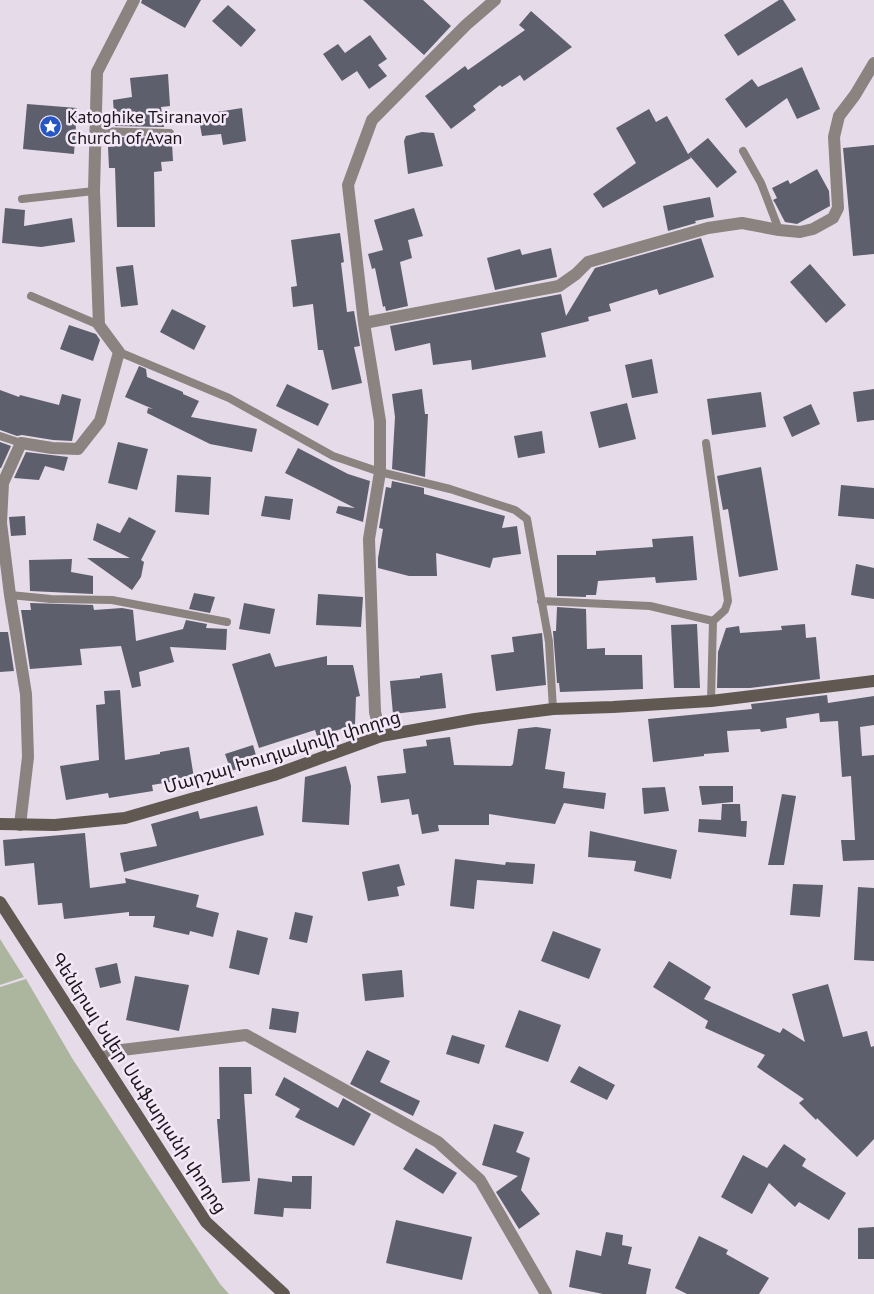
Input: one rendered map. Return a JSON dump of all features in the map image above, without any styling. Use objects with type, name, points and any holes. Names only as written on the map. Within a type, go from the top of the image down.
[{"type":"street","points":[[20,825],[28,757],[26,694],[10,595],[1,523],[3,484],[22,442],[52,448],[78,449],[100,422],[119,352],[99,325],[94,191],[97,72],[134,0]]},
{"type":"street","points":[[381,736],[375,712],[369,548],[380,472],[380,421],[364,323],[348,185],[372,120],[466,25],[495,0]]},
{"type":"street","points":[[364,323],[559,286],[576,274],[588,262],[708,228],[742,223],[800,232],[813,229],[833,218],[836,214],[838,208],[834,137],[839,116],[855,95],[874,63]]},
{"type":"street","name":"Մարշալ Խուդյակովի փողոց","points":[[0,824],[56,825],[125,818],[274,775],[381,736],[475,719],[553,709],[711,701],[874,681]]},
{"type":"street","name":"Գեներալ Նվեր Սաֆարյանի փողոց","points":[[0,902],[206,1222],[284,1294]]},
{"type":"street","points":[[97,1053],[246,1035],[438,1142],[480,1180],[546,1294]]},
{"type":"lane","points":[[96,131],[170,132]]},
{"type":"lane","points":[[743,151],[761,183],[780,230]]},
{"type":"lane","points":[[22,199],[94,191]]},
{"type":"lane","points":[[31,296],[99,325]]},
{"type":"lane","points":[[119,352],[229,398],[333,456],[380,472],[450,489],[515,510],[527,519],[549,642],[553,709]]},
{"type":"lane","points":[[0,436],[22,442]]},
{"type":"lane","points":[[706,443],[728,600],[725,610],[713,621],[711,701]]},
{"type":"lane","points":[[10,595],[51,599],[112,600],[227,622]]},
{"type":"lane","points":[[541,601],[650,606],[713,621]]},
{"type":"green space","points":[[0,939],[24,977],[0,985]]},
{"type":"green space","points":[[26,979],[72,1058],[220,1284],[229,1294],[0,1294],[0,987]]},
{"type":"building","points":[[142,0],[201,0],[185,28],[141,3]]},
{"type":"building","points":[[363,0],[423,0],[451,26],[424,55]]},
{"type":"building","points":[[779,0],[783,0],[796,20],[738,56],[724,35]]},
{"type":"building","points":[[228,5],[256,30],[241,47],[212,21]]},
{"type":"building","points":[[531,11],[572,47],[524,81],[520,75],[502,87],[500,85],[473,106],[476,110],[451,129],[425,96],[465,66],[468,70],[525,30],[519,25]]},
{"type":"building","points":[[370,35],[387,59],[378,65],[387,76],[369,89],[357,71],[342,81],[323,54],[338,44],[345,53]]},
{"type":"building","points":[[802,67],[820,109],[797,119],[787,98],[746,128],[725,99],[752,79],[758,87]]},
{"type":"building","points":[[168,74],[170,106],[161,107],[164,127],[115,126],[113,100],[132,97],[130,78]]},
{"type":"building","points":[[27,104],[77,108],[74,154],[23,149]]},
{"type":"building","points":[[242,108],[246,141],[223,145],[221,134],[202,136],[198,115]]},
{"type":"building","points":[[649,109],[656,122],[667,116],[688,154],[708,138],[737,172],[717,188],[689,155],[691,158],[603,208],[593,194],[636,163],[616,128]]},
{"type":"building","points":[[422,132],[434,133],[443,166],[408,174],[404,141],[406,136]]},
{"type":"building","points":[[116,137],[165,138],[165,144],[172,143],[173,161],[161,162],[162,171],[154,172],[155,227],[117,227],[115,168],[109,168],[108,147],[117,146]]},
{"type":"building","points":[[874,145],[874,254],[853,256],[843,148]]},
{"type":"building","points":[[817,169],[829,191],[830,206],[797,224],[785,222],[773,200],[777,198],[772,188],[788,180],[790,184]]},
{"type":"building","points":[[710,197],[714,217],[695,221],[696,223],[668,231],[663,206]]},
{"type":"building","points":[[5,208],[25,210],[24,226],[72,218],[75,242],[41,247],[2,243]]},
{"type":"building","points":[[414,208],[423,236],[408,240],[412,258],[400,262],[408,306],[386,311],[385,306],[383,307],[375,268],[372,269],[368,254],[383,250],[374,220]]},
{"type":"building","points":[[340,233],[344,262],[341,263],[347,312],[354,311],[360,346],[354,347],[362,383],[332,390],[323,350],[318,350],[313,304],[293,307],[291,287],[297,286],[291,240]]},
{"type":"building","points":[[701,238],[714,277],[659,295],[657,289],[609,304],[611,311],[588,317],[589,321],[541,333],[546,357],[472,370],[471,360],[433,365],[430,343],[395,351],[390,326],[561,294],[566,316],[595,268]]},
{"type":"building","points":[[551,248],[557,277],[495,290],[487,258],[520,249],[522,255]]},
{"type":"building","points":[[810,264],[846,305],[826,323],[790,282]]},
{"type":"building","points":[[133,265],[138,305],[121,307],[116,267]]},
{"type":"building","points":[[172,309],[206,326],[194,350],[160,332]]},
{"type":"building","points":[[69,325],[96,334],[100,340],[93,361],[60,349]]},
{"type":"building","points":[[652,359],[658,393],[632,398],[625,365]]},
{"type":"building","points":[[139,366],[146,369],[147,377],[199,401],[191,417],[257,429],[252,452],[210,444],[147,413],[148,408],[153,409],[125,397]]},
{"type":"building","points":[[287,384],[329,404],[318,426],[276,406]]},
{"type":"building","points":[[422,389],[425,414],[428,414],[425,477],[392,469],[395,417],[392,394]]},
{"type":"building","points":[[874,389],[874,420],[857,422],[853,392]]},
{"type":"building","points":[[0,390],[19,397],[20,395],[59,405],[62,394],[81,399],[72,441],[17,436],[0,430]]},
{"type":"building","points":[[761,392],[766,427],[712,435],[707,399]]},
{"type":"building","points":[[627,403],[636,439],[599,448],[590,412]]},
{"type":"building","points":[[811,404],[820,424],[792,437],[783,417]]},
{"type":"building","points":[[542,431],[545,453],[518,458],[514,436]]},
{"type":"building","points":[[0,442],[11,446],[1,468],[0,468]]},
{"type":"building","points":[[118,442],[148,449],[137,490],[108,483]]},
{"type":"building","points":[[298,448],[348,474],[370,481],[363,522],[336,513],[338,506],[355,508],[285,473]]},
{"type":"building","points":[[26,452],[68,457],[64,471],[45,466],[39,480],[14,478]]},
{"type":"building","points":[[761,467],[778,570],[739,577],[728,509],[723,510],[717,476]]},
{"type":"building","points":[[177,475],[211,477],[209,515],[175,512]]},
{"type":"building","points":[[392,481],[424,488],[424,494],[505,516],[502,528],[517,526],[521,554],[493,558],[490,568],[436,553],[437,576],[409,576],[378,568],[383,529],[379,528],[386,487],[391,488]]},
{"type":"building","points":[[841,485],[874,488],[874,519],[838,516]]},
{"type":"building","points":[[265,496],[293,499],[290,520],[261,516]]},
{"type":"building","points":[[25,516],[26,535],[11,536],[9,517]]},
{"type":"building","points":[[129,517],[156,531],[141,560],[144,562],[141,577],[132,590],[87,558],[130,558],[93,540],[97,523],[120,533]]},
{"type":"building","points":[[693,536],[697,580],[656,583],[655,577],[598,581],[596,595],[586,595],[586,597],[557,596],[557,555],[596,555],[596,551],[653,547],[652,539]]},
{"type":"building","points":[[72,559],[71,572],[93,576],[93,594],[30,591],[29,560]]},
{"type":"building","points":[[856,564],[874,568],[874,599],[851,595]]},
{"type":"building","points":[[194,593],[215,597],[210,613],[189,609]]},
{"type":"building","points":[[318,594],[363,597],[361,627],[316,625]]},
{"type":"building","points":[[30,603],[93,605],[94,610],[122,608],[133,610],[136,641],[183,629],[186,620],[207,624],[206,628],[227,629],[226,650],[170,647],[174,662],[139,672],[141,686],[132,688],[121,646],[80,649],[82,665],[30,669],[21,610],[31,610]]},
{"type":"building","points":[[244,603],[275,609],[270,634],[239,629]]},
{"type":"building","points":[[557,607],[586,609],[587,649],[605,648],[605,655],[642,655],[643,689],[560,692],[559,683],[557,683],[553,631],[556,631]]},
{"type":"building","points":[[697,624],[700,688],[674,688],[671,625]]},
{"type":"building","points":[[805,624],[806,638],[816,637],[820,679],[750,688],[717,688],[718,652],[726,628],[739,626],[740,633],[782,630],[781,626]]},
{"type":"building","points":[[0,632],[8,632],[14,671],[0,672]]},
{"type":"building","points":[[542,633],[546,685],[496,691],[491,655],[514,652],[512,637]]},
{"type":"building","points":[[270,653],[275,667],[327,656],[327,665],[353,665],[360,696],[356,697],[355,725],[317,736],[315,730],[259,748],[232,664]]},
{"type":"building","points":[[442,673],[446,708],[393,714],[390,681],[420,678],[420,676]]},
{"type":"building","points":[[120,690],[125,760],[189,747],[194,778],[152,785],[153,791],[109,798],[108,793],[66,800],[60,766],[99,760],[96,705],[105,704],[104,691]]},
{"type":"building","points":[[827,695],[828,703],[874,696],[874,725],[860,727],[862,756],[874,755],[874,860],[843,861],[841,840],[855,840],[851,776],[842,777],[838,721],[820,722],[819,713],[786,718],[787,728],[761,732],[760,729],[727,731],[729,752],[653,762],[648,719],[752,709],[751,704]]},
{"type":"building","points":[[536,727],[551,729],[545,769],[565,772],[563,788],[606,793],[604,809],[564,803],[555,824],[489,814],[489,825],[438,825],[439,831],[422,834],[418,814],[412,815],[409,799],[381,803],[377,776],[406,773],[403,749],[427,746],[426,740],[450,737],[454,765],[511,766],[513,764],[518,729]]},
{"type":"building","points":[[253,745],[258,762],[231,771],[225,754]]},
{"type":"building","points":[[346,766],[351,786],[349,825],[302,822],[305,777]]},
{"type":"building","points":[[699,786],[733,786],[733,802],[702,805]]},
{"type":"building","points":[[665,787],[669,811],[644,814],[642,788]]},
{"type":"building","points":[[782,794],[796,796],[784,865],[768,865]]},
{"type":"building","points":[[722,804],[740,804],[741,821],[747,821],[746,837],[698,832],[699,819],[721,820]]},
{"type":"building","points":[[257,806],[264,835],[124,872],[120,853],[157,846],[151,824],[198,811],[200,819]]},
{"type":"building","points":[[590,831],[677,850],[671,879],[634,871],[636,861],[588,857]]},
{"type":"building","points":[[85,833],[90,888],[126,883],[125,878],[199,895],[196,907],[219,913],[213,937],[190,931],[189,935],[153,927],[155,916],[129,916],[129,912],[64,919],[62,903],[38,905],[34,863],[5,866],[3,840]]},
{"type":"building","points":[[455,859],[505,865],[506,862],[535,864],[533,884],[477,880],[474,909],[450,906]]},
{"type":"building","points":[[399,864],[405,885],[397,887],[399,896],[368,901],[362,872]]},
{"type":"building","points":[[793,884],[823,885],[820,917],[790,915]]},
{"type":"building","points":[[858,887],[874,888],[874,961],[854,960]]},
{"type":"building","points":[[295,912],[313,916],[307,943],[289,939]]},
{"type":"building","points":[[237,930],[268,938],[259,975],[229,968]]},
{"type":"building","points":[[553,931],[601,949],[589,979],[541,961]]},
{"type":"building","points":[[669,961],[711,987],[704,999],[780,1033],[783,1028],[805,1042],[792,994],[828,984],[843,1037],[867,1031],[871,1047],[874,1046],[874,1139],[857,1157],[799,1103],[804,1099],[757,1067],[765,1055],[705,1028],[708,1021],[653,987]]},
{"type":"building","points":[[117,963],[121,983],[100,988],[95,968]]},
{"type":"building","points":[[402,970],[404,997],[365,1001],[362,974]]},
{"type":"building","points":[[135,976],[189,985],[179,1031],[126,1020]]},
{"type":"building","points":[[272,1008],[299,1012],[296,1033],[269,1029]]},
{"type":"building","points":[[519,1010],[561,1025],[548,1062],[505,1047]]},
{"type":"building","points":[[452,1035],[485,1045],[479,1064],[446,1054]]},
{"type":"building","points":[[367,1050],[390,1061],[380,1082],[420,1101],[413,1116],[350,1084]]},
{"type":"building","points":[[579,1066],[615,1085],[607,1100],[570,1082]]},
{"type":"building","points":[[219,1067],[251,1067],[252,1094],[244,1094],[250,1181],[222,1183],[217,1119],[220,1119]]},
{"type":"building","points":[[284,1077],[338,1108],[343,1098],[371,1114],[354,1146],[295,1117],[300,1109],[275,1095]]},
{"type":"building","points":[[494,1124],[524,1132],[516,1152],[530,1158],[521,1190],[540,1214],[519,1229],[496,1192],[518,1176],[482,1165]]},
{"type":"building","points":[[784,1144],[806,1159],[802,1166],[846,1193],[829,1220],[799,1202],[795,1207],[769,1183],[752,1214],[721,1197],[743,1155],[767,1168]]},
{"type":"building","points":[[416,1148],[457,1173],[443,1194],[403,1169]]},
{"type":"building","points":[[292,1176],[312,1176],[311,1209],[284,1208],[283,1217],[254,1214],[258,1178],[292,1182]]},
{"type":"building","points":[[396,1220],[472,1237],[462,1280],[386,1263]]},
{"type":"building","points":[[874,1227],[874,1259],[858,1259],[858,1228]]},
{"type":"building","points":[[606,1232],[623,1235],[622,1245],[632,1247],[628,1264],[651,1269],[646,1294],[603,1294],[569,1287],[576,1250],[601,1256]]},
{"type":"building","points":[[699,1236],[728,1250],[726,1254],[769,1278],[759,1294],[687,1294],[675,1288]]},
{"type":"place","name":"Katoghike Tsiranavor Church of Avan","points":[[51,127]]}]
